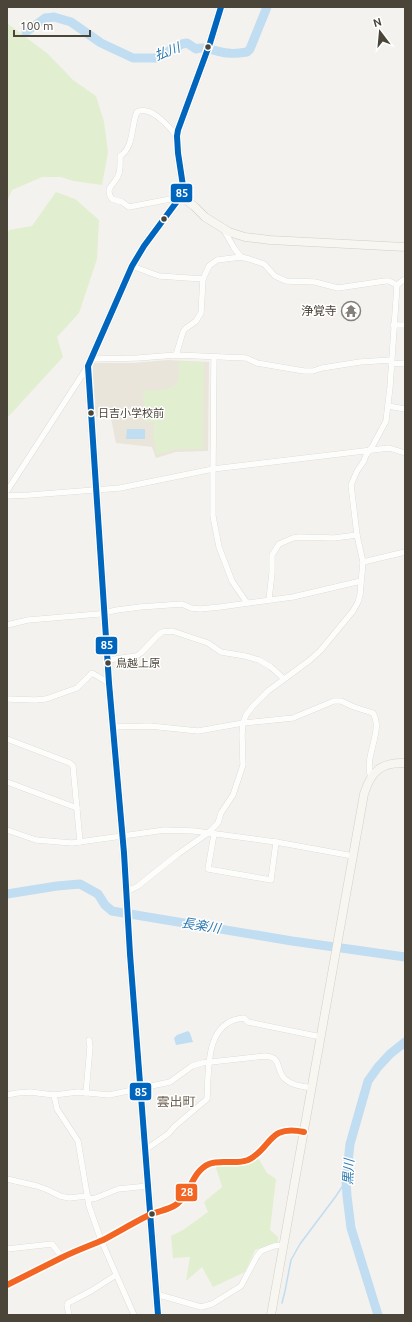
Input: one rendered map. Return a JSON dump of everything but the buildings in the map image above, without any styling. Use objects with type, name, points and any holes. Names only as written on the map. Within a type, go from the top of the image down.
[{"type":"main road","points":[[158,1315],[104,613],[90,362],[132,266],[144,246],[181,197],[183,186],[177,136],[210,43],[221,7]]},
{"type":"main road","points":[[181,197],[194,206],[205,218],[224,229],[245,237],[270,240],[405,247]]},
{"type":"main road","points":[[271,1315],[364,794],[370,777],[385,766],[405,762]]},
{"type":"street","points":[[177,136],[168,125],[147,110],[140,110],[137,112],[128,146],[125,153],[120,156],[119,174],[109,189],[109,193],[112,199],[122,202],[129,207],[181,197]]},
{"type":"street","points":[[224,229],[234,248],[241,257]]},
{"type":"street","points":[[176,355],[183,332],[196,321],[201,313],[203,278],[209,266],[217,260],[241,257],[264,264],[275,276],[286,281],[315,282],[338,288],[385,281],[389,281],[397,285]]},
{"type":"street","points":[[132,266],[159,276],[203,278]]},
{"type":"street","points":[[126,892],[138,886],[178,854],[211,833],[218,822],[221,813],[233,795],[243,765],[242,735],[243,722],[246,715],[268,691],[320,651],[353,611],[360,595],[362,562],[351,485],[356,471],[364,461],[366,455],[384,426],[388,406],[397,285],[405,278]]},
{"type":"street","points":[[393,325],[405,325]]},
{"type":"street","points":[[7,491],[90,362],[176,355],[246,358],[257,363],[309,371],[360,362],[405,363]]},
{"type":"street","points":[[214,357],[214,516],[219,547],[232,581],[247,603]]},
{"type":"street","points":[[388,406],[405,409]]},
{"type":"street","points":[[7,496],[96,491],[120,488],[213,469],[369,452],[389,448],[405,453]]},
{"type":"street","points":[[269,599],[272,573],[272,555],[280,544],[299,537],[334,538],[357,535]]},
{"type":"street","points":[[362,562],[405,552]]},
{"type":"street","points":[[7,625],[28,620],[104,613],[140,607],[182,604],[191,608],[200,609],[294,597],[361,581]]},
{"type":"street","points":[[108,660],[136,656],[162,632],[172,631],[208,644],[221,652],[259,660],[271,667],[284,679]]},
{"type":"street","points":[[7,698],[35,700],[46,699],[77,688],[92,673],[109,683]]},
{"type":"street","points":[[113,727],[150,726],[198,731],[243,722],[293,718],[334,701],[341,701],[373,713],[376,720],[368,767],[370,777]]},
{"type":"street","points":[[7,739],[70,763],[73,766],[80,842]]},
{"type":"street","points":[[7,784],[77,808]]},
{"type":"street","points":[[7,830],[36,840],[60,842],[80,842],[165,830],[211,833],[276,842],[353,856]]},
{"type":"street","points":[[211,833],[208,869],[271,880],[276,842]]},
{"type":"street","points":[[145,1150],[168,1134],[175,1126],[207,1099],[210,1051],[215,1037],[223,1027],[238,1018],[244,1018],[248,1022],[321,1037]]},
{"type":"street","points":[[86,1093],[90,1047],[89,1040]]},
{"type":"street","points":[[7,1095],[17,1092],[54,1095],[78,1092],[109,1095],[170,1082],[192,1066],[247,1057],[270,1056],[278,1062],[280,1073],[285,1080],[295,1085],[312,1088]]},
{"type":"street","points":[[54,1095],[57,1109],[80,1146],[86,1196],[89,1206],[101,1240],[134,1315]]},
{"type":"street","points":[[7,1286],[62,1257],[101,1240],[150,1215],[177,1204],[183,1198],[196,1175],[210,1164],[217,1162],[227,1163],[247,1160],[261,1150],[271,1137],[280,1133],[292,1131],[304,1132]]},
{"type":"street","points":[[7,1179],[37,1186],[64,1197],[86,1196],[96,1198],[118,1189],[148,1186]]},
{"type":"street","points":[[7,1249],[52,1244],[62,1257]]},
{"type":"street","points":[[156,1294],[201,1307],[212,1304],[242,1286],[261,1251],[270,1247],[283,1245]]},
{"type":"street","points":[[69,1315],[67,1305],[68,1302],[91,1291],[116,1275]]},
{"type":"shaded area","points":[[168,360],[209,362],[208,451],[176,452],[156,458],[152,447],[116,443],[110,414],[95,417],[92,365],[95,363],[133,363]]},
{"type":"green space","points":[[7,23],[48,54],[73,80],[96,96],[104,122],[108,152],[102,185],[73,181],[61,177],[42,177],[12,190],[7,201]]},
{"type":"green space","points":[[56,192],[75,199],[99,220],[97,259],[79,313],[57,337],[63,357],[7,418],[7,236],[9,230],[32,226]]},
{"type":"green space","points":[[178,361],[204,362],[203,449],[175,449],[157,455],[153,438],[154,422],[145,422],[143,390],[163,390],[176,384],[179,378]]},
{"type":"green space","points":[[258,1158],[267,1173],[276,1179],[270,1230],[278,1237],[278,1242],[255,1250],[245,1272],[213,1287],[202,1267],[186,1281],[190,1257],[173,1258],[171,1236],[183,1230],[208,1212],[204,1202],[222,1187],[216,1168],[218,1159]]},
{"type":"water","points":[[127,429],[145,429],[145,439],[126,439]]},
{"type":"water","points":[[188,1031],[193,1042],[176,1045],[174,1038],[177,1035]]},
{"type":"waterway","name":"払川","points":[[26,32],[45,18],[54,17],[71,22],[101,43],[133,58],[156,58],[182,44],[187,43],[196,49],[204,48],[224,53],[240,53],[247,52],[250,49],[267,7]]},
{"type":"waterway","name":"長楽川","points":[[7,894],[80,884],[98,894],[105,905],[112,911],[292,941],[405,957]]},
{"type":"waterway","name":"黒川","points":[[378,1315],[351,1228],[346,1181],[350,1144],[368,1081],[390,1054],[405,1042]]},
{"type":"waterway","points":[[282,1303],[291,1260],[300,1244],[346,1181]]},
{"type":"transit line","name":"85","points":[[158,1315],[130,954],[124,853],[109,683],[88,366],[132,266],[144,246],[181,196],[183,186],[178,153],[178,130],[210,43],[221,7]]},
{"type":"transit line","name":"28","points":[[7,1285],[66,1255],[103,1240],[149,1215],[174,1206],[182,1200],[198,1172],[209,1164],[248,1160],[262,1150],[276,1134],[283,1131],[292,1130],[304,1132]]},
{"type":"place","name":"浄覚寺","points":[[351,311]]},
{"type":"place","name":"日吉小学校前","points":[[91,413]]},
{"type":"place","name":"鳥越上原","points":[[108,663]]},
{"type":"district","name":"雲出町","points":[[176,1101]]}]
